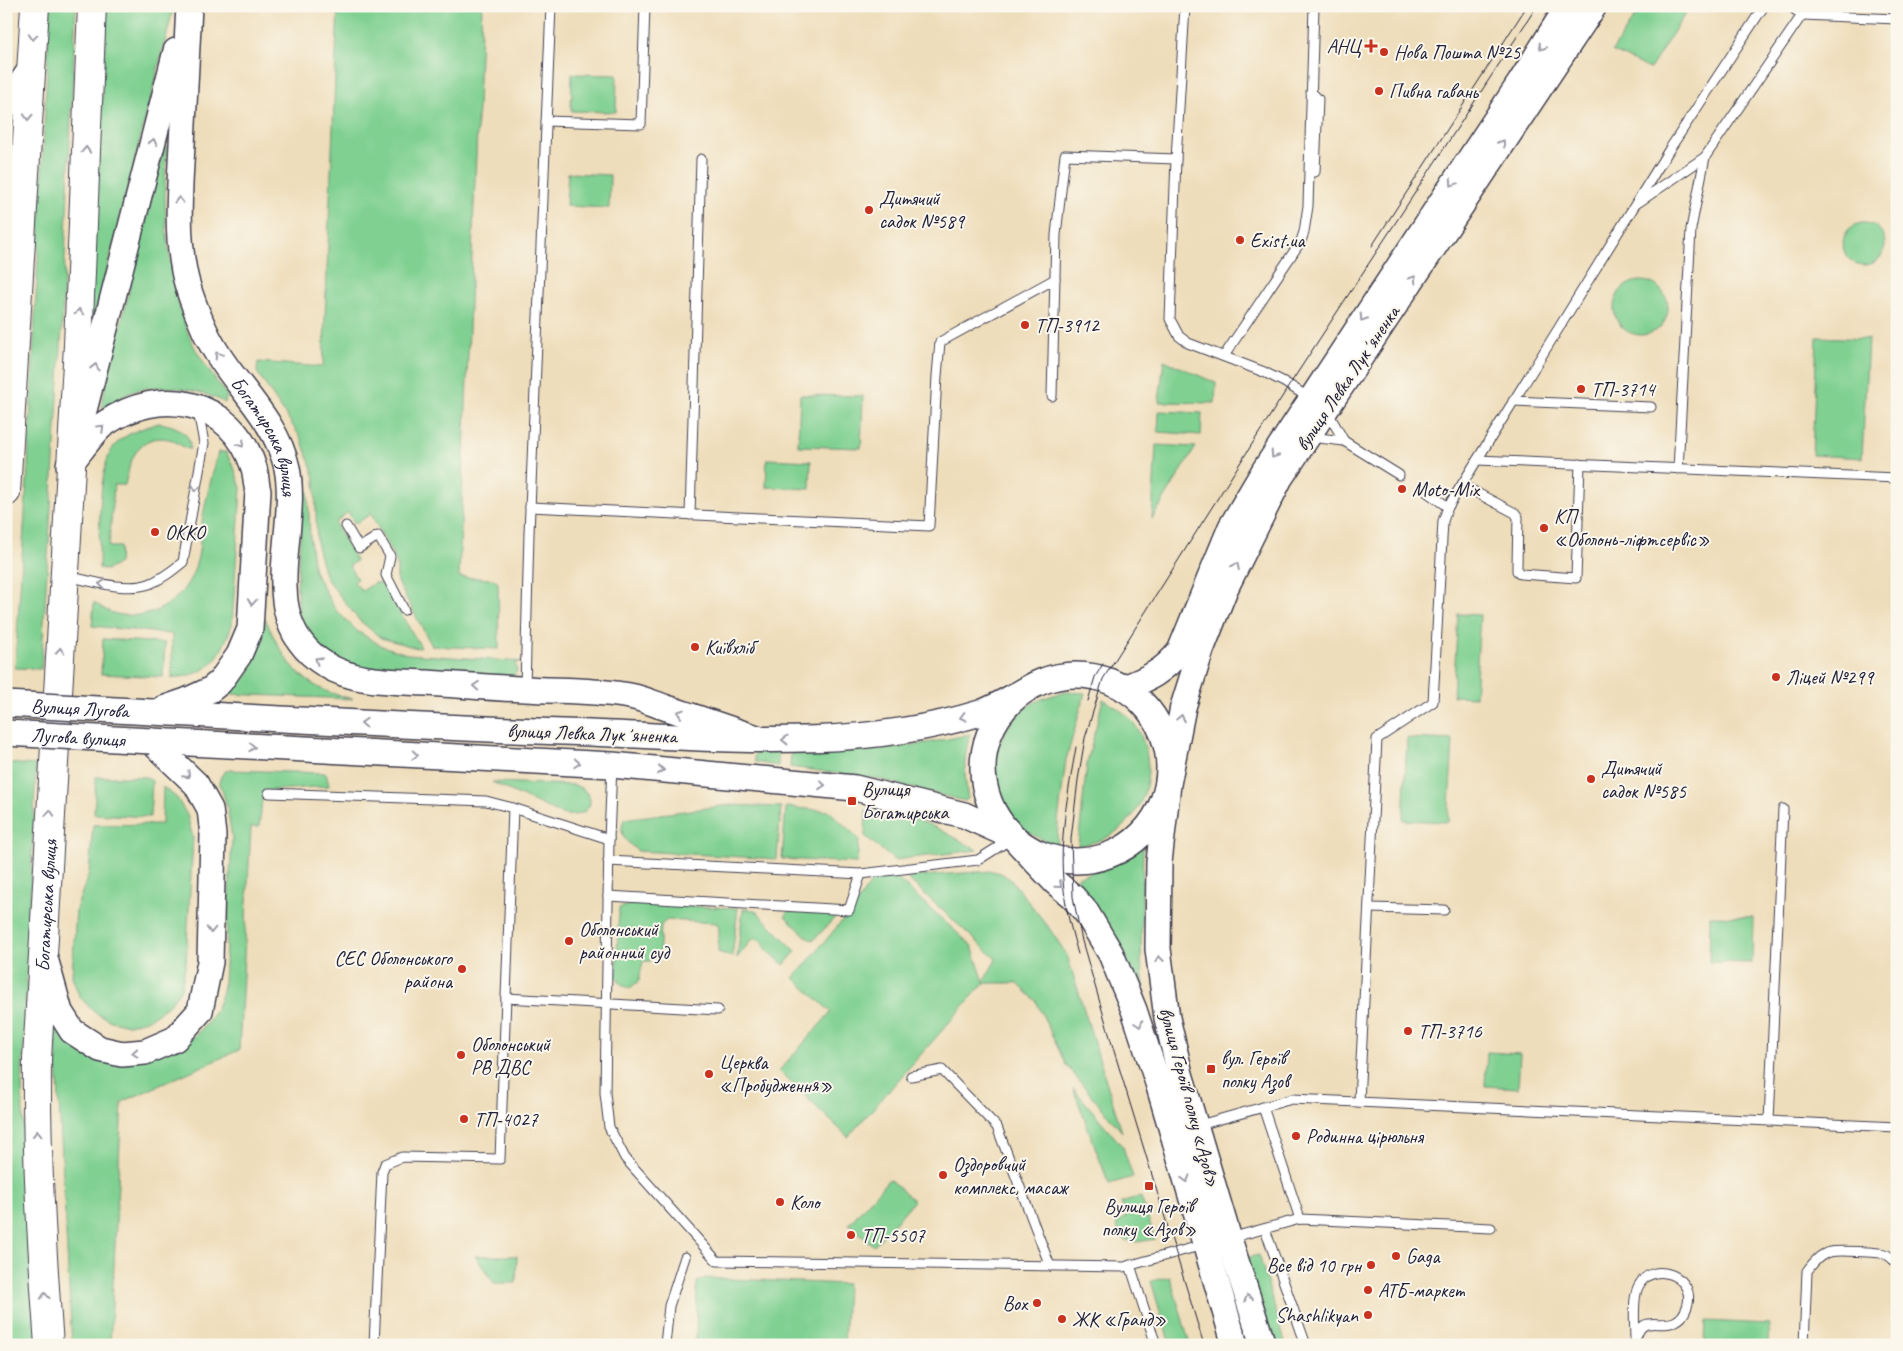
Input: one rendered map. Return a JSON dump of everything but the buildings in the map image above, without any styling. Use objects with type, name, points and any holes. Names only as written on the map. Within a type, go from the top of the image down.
[{"type":"main road","points":[[6,492],[7,449],[35,6]]},
{"type":"main road","name":"Богатирська вулиця","points":[[49,1345],[41,1234],[36,1117],[37,1059],[78,335],[92,6]]},
{"type":"main road","name":"Богатирська вулиця","points":[[70,466],[188,6]]},
{"type":"main road","name":"Богатирська вулиця","points":[[188,6],[179,198],[180,241],[184,273],[194,306],[210,341],[233,378],[266,419],[280,442],[287,468],[290,491],[284,606],[298,641],[309,653],[327,666],[352,676],[525,690],[598,692],[627,695],[760,739]]},
{"type":"main road","name":"вулиця Левка Лукʼяненка","points":[[1168,784],[1183,707],[1201,650],[1225,589],[1280,478],[1308,436],[1319,404],[1568,6]]},
{"type":"main road","name":"вулиця Левка Лукʼяненка","points":[[1124,688],[1152,677],[1169,665],[1180,651],[1231,526],[1264,471],[1319,404],[1594,6]]},
{"type":"main road","points":[[6,105],[31,69]]},
{"type":"main road","points":[[70,466],[102,425],[133,408],[164,402],[181,402],[197,406],[225,422],[243,445],[254,468],[258,491],[250,629],[239,655],[220,682],[210,690],[186,701],[152,712]]},
{"type":"main road","name":"вулиця Левка Лукʼяненка","points":[[152,712],[414,726],[786,740],[855,737],[931,725],[983,712],[1046,680],[1070,675],[1095,677],[1124,688],[1145,706],[1160,729],[1168,756],[1168,784]]},
{"type":"main road","points":[[1024,691],[1003,710],[989,734],[983,762],[985,790],[996,815],[1013,837],[1036,852],[1063,860],[1099,858],[1124,848],[1144,831],[1160,809],[1168,784]]},
{"type":"main road","name":"Вулиця Лугова","points":[[6,704],[152,712]]},
{"type":"main road","name":"Лугова вулиця","points":[[6,733],[151,741]]},
{"type":"main road","points":[[43,950],[60,1012],[72,1031],[100,1049],[122,1054],[144,1052],[175,1040],[200,1011],[210,962],[213,835],[210,809],[196,784],[151,741]]},
{"type":"main road","name":"вулиця Левка Лукʼяненка","points":[[151,741],[612,765],[855,788],[964,815],[1013,837]]},
{"type":"main road","name":"вулиця Героїв полку «Азов»","points":[[1168,784],[1158,876],[1158,949],[1167,1018],[1195,1126],[1236,1345]]},
{"type":"main road","name":"вулиця Героїв полку «Азов»","points":[[1013,837],[1086,912],[1111,954],[1134,1010],[1161,1092],[1217,1242],[1263,1345]]},
{"type":"lane","points":[[525,690],[530,507],[551,6]]},
{"type":"lane","points":[[546,121],[641,124],[645,6]]},
{"type":"lane","points":[[1185,6],[1176,159],[1170,319],[1179,336],[1188,343],[1224,356],[1284,382],[1319,404],[1344,441],[1398,475]]},
{"type":"lane","points":[[1224,356],[1301,241],[1307,222],[1314,6]]},
{"type":"lane","points":[[1359,1102],[1377,738],[1433,702],[1443,522],[1448,507],[1634,206],[1701,100],[1764,6]]},
{"type":"lane","points":[[1790,6],[1802,15],[1897,19]]},
{"type":"lane","points":[[1634,206],[1705,156],[1802,15]]},
{"type":"lane","points":[[1052,396],[1056,235],[1065,155],[1176,159]]},
{"type":"lane","points":[[1678,469],[1691,229],[1705,156]]},
{"type":"lane","points":[[690,514],[701,159]]},
{"type":"lane","points":[[530,507],[929,526],[940,342],[1055,279]]},
{"type":"lane","points":[[1513,401],[1650,407]]},
{"type":"lane","points":[[64,575],[125,586],[148,584],[167,575],[183,562],[204,443],[197,406]]},
{"type":"lane","points":[[1308,436],[1344,441]]},
{"type":"lane","points":[[1477,460],[1897,478]]},
{"type":"lane","points":[[1462,485],[1515,513],[1518,517],[1517,571],[1521,574],[1576,578],[1580,464]]},
{"type":"lane","points":[[1427,492],[1448,507]]},
{"type":"lane","points":[[346,526],[360,548],[378,536],[390,556],[386,575],[404,610]]},
{"type":"lane","points":[[612,765],[608,861],[605,1093],[609,1127],[625,1158],[717,1261],[1124,1267],[1300,1219],[1491,1228]]},
{"type":"lane","points":[[269,793],[486,801],[609,839]]},
{"type":"lane","points":[[374,1345],[382,1172],[385,1164],[402,1157],[500,1159],[513,808]]},
{"type":"lane","points":[[1769,1121],[1783,809]]},
{"type":"lane","points":[[608,861],[861,874],[978,860],[1013,837]]},
{"type":"lane","points":[[608,896],[849,910],[861,874]]},
{"type":"lane","points":[[1370,908],[1444,910]]},
{"type":"lane","points":[[506,998],[718,1010]]},
{"type":"lane","points":[[911,1076],[942,1070],[997,1126],[1050,1266]]},
{"type":"lane","points":[[1195,1126],[1292,1099],[1897,1127]]},
{"type":"lane","points":[[1264,1107],[1300,1219]]},
{"type":"lane","points":[[1265,1228],[1306,1345]]},
{"type":"lane","points":[[1804,1345],[1807,1271],[1821,1256],[1831,1252],[1883,1254],[1892,1258],[1897,1264]]},
{"type":"lane","points":[[665,1345],[669,1306],[685,1257]]},
{"type":"lane","points":[[1130,1265],[1156,1345]]},
{"type":"lane","points":[[1661,1272],[1678,1277],[1688,1291],[1689,1300],[1682,1316],[1668,1325],[1645,1325],[1640,1328],[1635,1343],[1636,1293],[1639,1285],[1644,1278],[1661,1272]]},
{"type":"lane","points":[[1636,1302],[1638,1311],[1643,1318],[1659,1325]]},
{"type":"green space","points":[[50,6],[76,6],[61,347],[41,669],[15,668],[28,465]]},
{"type":"green space","points":[[107,6],[174,6],[88,345]]},
{"type":"green space","points":[[338,6],[482,6],[459,577],[493,579],[498,583],[499,649],[432,646],[397,581],[397,563],[371,514],[355,524],[348,512],[335,523],[356,561],[349,566],[357,579],[354,582],[362,591],[374,583],[382,583],[421,647],[417,648],[381,638],[359,620],[326,578],[317,546],[315,478],[301,438],[257,372],[258,362],[323,367]]},
{"type":"green space","points":[[1642,6],[1690,6],[1650,69],[1612,51]]},
{"type":"green space","points":[[572,74],[617,75],[616,112],[571,111]]},
{"type":"green space","points":[[164,147],[167,147],[165,198],[167,231],[179,305],[186,329],[197,351],[227,395],[225,403],[195,391],[159,387],[148,388],[120,398],[103,409],[102,401]]},
{"type":"green space","points":[[568,173],[610,175],[609,208],[566,206]]},
{"type":"green space","points":[[1868,223],[1876,226],[1882,232],[1885,244],[1882,256],[1876,262],[1860,265],[1852,262],[1846,256],[1843,240],[1846,232],[1852,226]]},
{"type":"green space","points":[[1636,281],[1646,281],[1656,285],[1664,293],[1668,308],[1664,323],[1656,331],[1646,335],[1636,335],[1626,331],[1618,323],[1614,313],[1614,303],[1618,293],[1626,285]]},
{"type":"green space","points":[[1817,337],[1868,339],[1862,458],[1812,455]]},
{"type":"green space","points":[[1164,360],[1216,383],[1215,403],[1159,402]]},
{"type":"green space","points":[[800,395],[863,396],[861,448],[798,446]]},
{"type":"green space","points":[[1159,411],[1202,413],[1201,435],[1158,432]]},
{"type":"green space","points":[[159,423],[176,427],[185,433],[190,443],[190,449],[175,441],[158,438],[149,440],[137,451],[129,467],[125,485],[114,485],[109,547],[120,547],[119,563],[107,570],[99,568],[100,507],[107,460],[112,449],[121,439],[133,432]]},
{"type":"green space","points":[[1156,445],[1196,447],[1152,519]]},
{"type":"green space","points":[[218,452],[226,452],[234,467],[241,488],[232,625],[223,647],[212,663],[196,673],[172,678],[172,634],[92,626],[94,602],[105,610],[116,614],[140,615],[150,613],[168,604],[182,591],[193,574],[198,558],[203,515]]},
{"type":"green space","points":[[767,459],[811,461],[810,489],[766,487]]},
{"type":"green space","points":[[303,489],[308,491],[310,539],[314,571],[335,609],[357,631],[382,646],[407,654],[525,662],[515,663],[517,670],[514,677],[354,668],[316,646],[299,617],[297,587]]},
{"type":"green space","points":[[1458,614],[1480,615],[1475,697],[1453,696]]},
{"type":"green space","points":[[265,618],[279,647],[299,673],[321,688],[353,699],[227,694],[245,678],[253,665]]},
{"type":"green space","points":[[103,639],[165,643],[163,677],[101,674]]},
{"type":"green space","points":[[1066,692],[1085,693],[1066,760],[1058,821],[1057,845],[1028,832],[1008,811],[1001,796],[997,780],[996,763],[999,746],[1006,731],[1016,717],[1038,700]]},
{"type":"green space","points":[[1103,699],[1126,715],[1141,735],[1148,765],[1147,780],[1144,795],[1128,821],[1108,837],[1078,846],[1087,763]]},
{"type":"green space","points":[[970,734],[965,759],[968,799],[965,801],[877,779],[790,767],[791,752],[881,749]]},
{"type":"green space","points":[[1407,738],[1453,740],[1448,822],[1403,820]]},
{"type":"green space","points":[[778,750],[778,766],[755,762],[754,756],[757,751]]},
{"type":"green space","points":[[6,763],[36,765],[22,1087],[28,1234],[38,1345],[6,1345]]},
{"type":"green space","points":[[229,770],[326,773],[329,786],[263,791],[259,827],[251,827],[239,1050],[122,1102],[110,1345],[72,1345],[55,1026],[68,1041],[85,1053],[193,1038],[216,1010],[224,982],[232,838],[220,778],[224,772]]},
{"type":"green space","points":[[96,777],[146,777],[152,781],[150,817],[94,814]]},
{"type":"green space","points":[[492,782],[574,785],[587,793],[590,804],[583,812],[576,815],[561,814]]},
{"type":"green space","points":[[163,787],[177,798],[187,815],[193,838],[186,962],[181,989],[168,1006],[149,1019],[129,1025],[111,1021],[94,1012],[79,996],[72,976],[76,909],[89,873],[93,825],[162,824]]},
{"type":"green space","points":[[729,805],[781,807],[777,859],[638,851],[624,838],[622,825],[624,819]]},
{"type":"green space","points":[[786,807],[829,811],[859,839],[857,863],[782,859]]},
{"type":"green space","points":[[866,810],[897,814],[924,822],[977,850],[894,860],[865,836]]},
{"type":"green space","points":[[1143,845],[1141,961],[1150,1037],[1078,888],[1078,877],[1123,861]]},
{"type":"green space","points":[[992,871],[1001,873],[1011,880],[1047,925],[1067,955],[1122,1132],[1066,1065],[1036,1001],[1017,983],[984,983],[848,1137],[779,1071],[831,1012],[794,978],[857,903],[875,877],[884,874],[893,875],[972,946],[984,982],[996,959],[906,877]]},
{"type":"green space","points":[[631,904],[738,908],[732,957],[718,952],[719,929],[717,923],[667,920],[661,925],[659,961],[643,961],[639,981],[630,988],[625,986],[616,975],[619,908]]},
{"type":"green space","points":[[743,909],[755,910],[796,951],[784,965],[764,947],[764,943],[757,939],[752,939],[737,958]]},
{"type":"green space","points":[[788,911],[838,914],[814,940],[809,939],[785,916]]},
{"type":"green space","points":[[1710,916],[1753,917],[1752,963],[1709,962]]},
{"type":"green space","points":[[1487,1052],[1520,1054],[1518,1088],[1485,1086]]},
{"type":"green space","points":[[1073,1088],[1123,1147],[1133,1177],[1109,1184]]},
{"type":"green space","points":[[889,1179],[914,1201],[874,1246],[849,1224]]},
{"type":"green space","points":[[1141,1197],[1155,1239],[1137,1242],[1125,1240],[1119,1233],[1116,1224],[1126,1217],[1121,1203]]},
{"type":"green space","points":[[1259,1255],[1286,1345],[1274,1345],[1245,1258]]},
{"type":"green space","points":[[475,1256],[517,1256],[516,1283],[494,1283]]},
{"type":"green space","points":[[1170,1277],[1190,1345],[1170,1345],[1151,1281]]},
{"type":"green space","points":[[705,1278],[847,1284],[844,1345],[696,1345],[697,1282]]},
{"type":"green space","points":[[1706,1321],[1769,1324],[1768,1345],[1671,1345],[1671,1341],[1705,1343]]},
{"type":"tram line","points":[[1372,246],[1527,6]]},
{"type":"tram line","points":[[1204,1345],[1114,1051],[1082,941],[1073,897],[1071,839],[1085,738],[1103,679],[1294,378],[1537,6]]},
{"type":"tram line","points":[[1088,701],[1095,677],[1103,664]]},
{"type":"tram line","points":[[1076,747],[1065,818],[1062,872],[1066,906],[1078,954]]},
{"type":"place","name":"АНЦ","points":[[1371,46]]},
{"type":"place","name":"Нова Пошта №25","points":[[1384,52]]},
{"type":"place","name":"Пивна гавань","points":[[1379,91]]},
{"type":"place","name":"Дитячий садок №589","points":[[869,210]]},
{"type":"place","name":"Exist.ua","points":[[1240,240]]},
{"type":"place","name":"ТП-3912","points":[[1025,325]]},
{"type":"place","name":"ТП-3714","points":[[1581,389]]},
{"type":"place","name":"Moto-Mix","points":[[1402,489]]},
{"type":"place","name":"КП «Оболонь-ліфтсервіс»","points":[[1544,528]]},
{"type":"place","name":"ОККО","points":[[155,532]]},
{"type":"place","name":"Київхліб","points":[[695,647]]},
{"type":"place","name":"Ліцей №299","points":[[1776,677]]},
{"type":"place","name":"Дитячий садок №585","points":[[1591,779]]},
{"type":"place","name":"Вулиця Богатирська","points":[[852,801]]},
{"type":"place","name":"Оболонський районний суд","points":[[569,941]]},
{"type":"place","name":"СЕС Оболонського района","points":[[462,969]]},
{"type":"place","name":"ТП-3716","points":[[1408,1031]]},
{"type":"place","name":"Оболонський РВ ДВС","points":[[461,1055]]},
{"type":"place","name":"вул. Героїв полку Азов","points":[[1211,1069]]},
{"type":"place","name":"Церква «Пробудження»","points":[[709,1074]]},
{"type":"place","name":"ТП-4027","points":[[464,1119]]},
{"type":"place","name":"Родинна цірюльня","points":[[1296,1136]]},
{"type":"place","name":"Оздоровчий комплекс, масаж","points":[[943,1175]]},
{"type":"place","name":"Вулиця Героїв полку «Азов»","points":[[1149,1186]]},
{"type":"place","name":"Коло","points":[[780,1202]]},
{"type":"place","name":"ТП-5507","points":[[851,1235]]},
{"type":"place","name":"Gaga","points":[[1396,1256]]},
{"type":"place","name":"Все від 10 грн","points":[[1371,1265]]},
{"type":"place","name":"АТБ-маркет","points":[[1368,1290]]},
{"type":"place","name":"Box","points":[[1037,1303]]},
{"type":"place","name":"Shashlikyan","points":[[1368,1315]]},
{"type":"place","name":"ЖК «Гранд»","points":[[1062,1319]]}]
